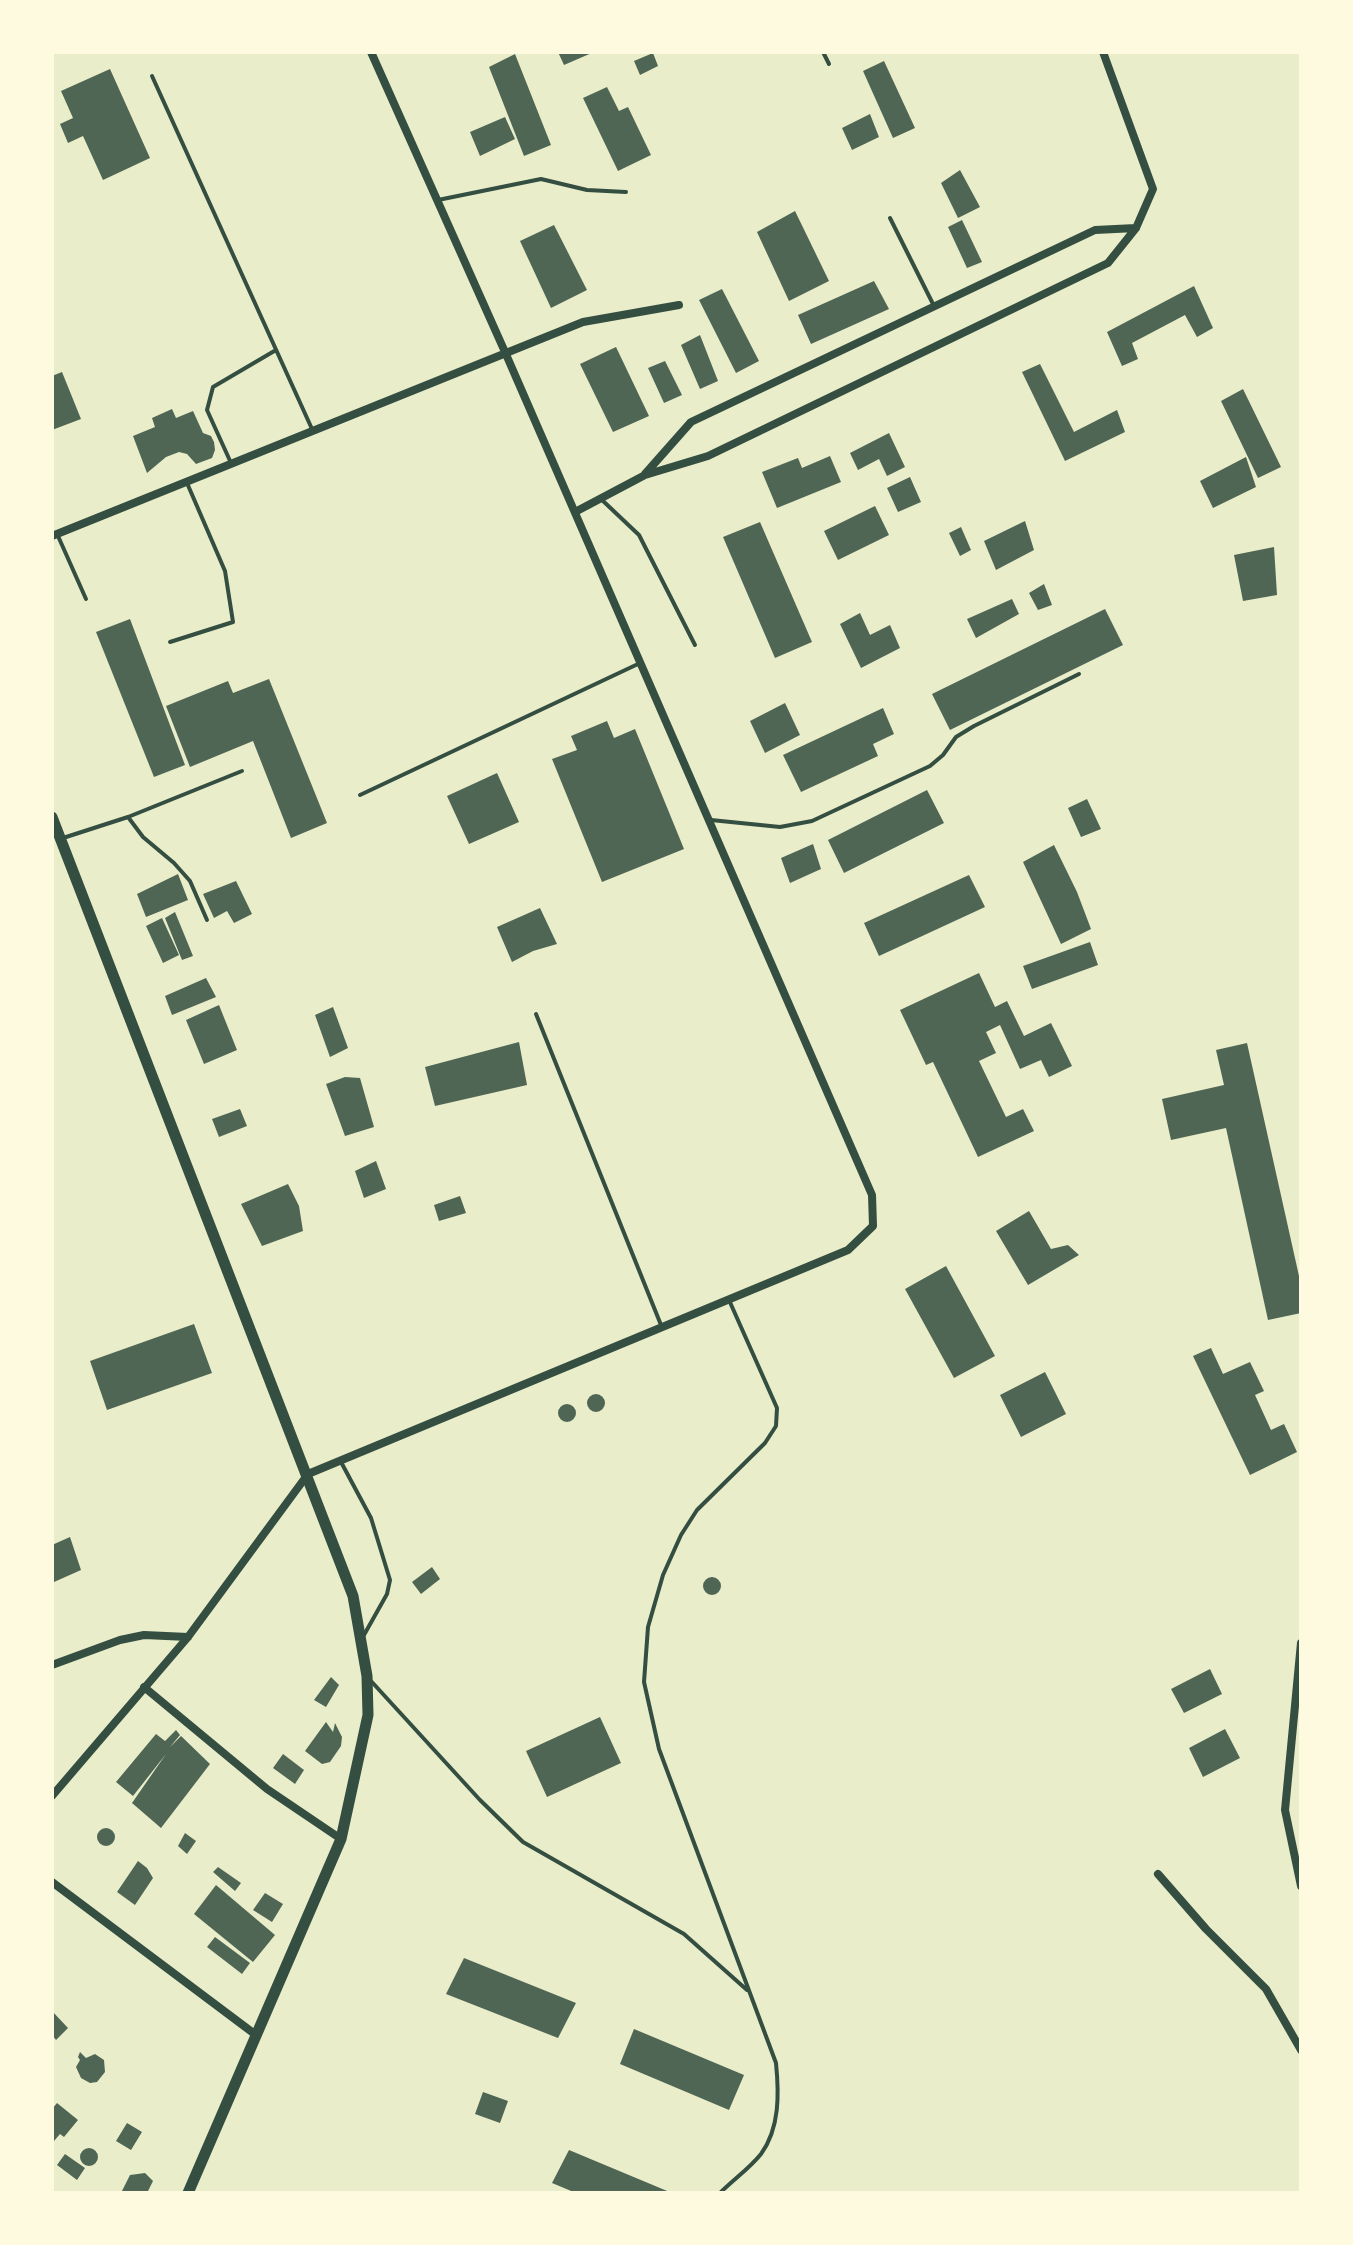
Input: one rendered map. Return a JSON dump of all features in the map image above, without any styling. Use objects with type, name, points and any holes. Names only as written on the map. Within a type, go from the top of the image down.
[{"type":"street","points":[[52,1796],[188,1637],[308,1474],[848,1250],[873,1226],[872,1195],[371,52]]},
{"type":"street","points":[[575,512],[645,475],[708,456],[1108,263],[1136,228],[1153,189],[1103,52]]},
{"type":"street","points":[[645,475],[691,422],[1095,230],[1136,228]]},
{"type":"street","points":[[54,535],[583,322],[679,305]]},
{"type":"street","points":[[52,817],[56,840],[308,1474],[353,1596],[367,1676],[368,1715],[341,1839],[188,2193]]},
{"type":"street","points":[[52,1665],[120,1640],[144,1635],[188,1637]]},
{"type":"street","points":[[1301,1643],[1285,1810],[1301,1886]]},
{"type":"street","points":[[144,1687],[267,1789],[341,1839]]},
{"type":"street","points":[[1158,1874],[1206,1929],[1266,1989],[1301,2050]]},
{"type":"street","points":[[52,1882],[256,2035]]},
{"type":"lane","points":[[823,52],[829,64]]},
{"type":"lane","points":[[152,76],[313,431]]},
{"type":"lane","points":[[438,200],[541,179],[587,190],[626,192]]},
{"type":"lane","points":[[890,218],[934,306]]},
{"type":"lane","points":[[232,465],[207,410],[213,387],[276,350]]},
{"type":"lane","points":[[170,642],[233,622],[225,571],[187,483]]},
{"type":"lane","points":[[600,498],[639,535],[695,645]]},
{"type":"lane","points":[[54,535],[86,599]]},
{"type":"lane","points":[[360,795],[640,663]]},
{"type":"lane","points":[[709,820],[780,827],[812,821],[930,766],[956,737],[1079,674]]},
{"type":"lane","points":[[56,840],[128,817],[242,771]]},
{"type":"lane","points":[[128,817],[143,837],[190,881],[207,920]]},
{"type":"lane","points":[[536,1014],[662,1327]]},
{"type":"lane","points":[[720,2193],[761,2153],[774,2125],[779,2092],[776,2063],[659,1749],[644,1682],[648,1627],[663,1575],[681,1535],[697,1510],[765,1443],[776,1426],[777,1408],[729,1300]]},
{"type":"lane","points":[[341,1462],[371,1518],[390,1580],[387,1594],[361,1640]]},
{"type":"lane","points":[[367,1676],[480,1800],[523,1842],[684,1934],[749,1992]]},
{"type":"building","points":[[558,52],[594,52],[564,65]]},
{"type":"building","points":[[653,53],[658,66],[640,75],[634,61]]},
{"type":"building","points":[[515,54],[551,145],[524,156],[489,67]]},
{"type":"building","points":[[884,61],[915,128],[893,138],[863,71]]},
{"type":"building","points":[[110,69],[150,158],[103,180],[83,136],[68,143],[60,124],[73,118],[61,91]]},
{"type":"building","points":[[607,87],[619,111],[628,107],[651,155],[618,171],[583,98]]},
{"type":"building","points":[[870,114],[879,137],[852,150],[842,128]]},
{"type":"building","points":[[505,117],[515,139],[480,156],[470,132]]},
{"type":"building","points":[[960,170],[980,207],[958,218],[941,183]]},
{"type":"building","points":[[795,211],[829,281],[789,301],[757,232]]},
{"type":"building","points":[[962,220],[982,262],[967,268],[948,227]]},
{"type":"building","points":[[554,225],[587,290],[551,308],[520,241]]},
{"type":"building","points":[[874,281],[889,309],[811,344],[798,315]]},
{"type":"building","points":[[1194,286],[1213,328],[1197,337],[1185,315],[1132,343],[1138,359],[1122,366],[1107,332]]},
{"type":"building","points":[[722,289],[759,361],[736,373],[699,300]]},
{"type":"building","points":[[700,335],[718,381],[700,389],[681,345]]},
{"type":"building","points":[[616,347],[649,416],[613,432],[580,364]]},
{"type":"building","points":[[665,361],[682,395],[664,403],[648,368]]},
{"type":"building","points":[[1040,364],[1074,432],[1117,410],[1125,432],[1065,461],[1022,372]]},
{"type":"building","points":[[62,372],[81,419],[52,430],[52,376]]},
{"type":"building","points":[[1243,389],[1281,467],[1258,478],[1221,401]]},
{"type":"building","points":[[172,409],[176,418],[193,411],[203,433],[211,436],[214,442],[212,458],[196,464],[187,454],[179,452],[166,457],[147,473],[133,436],[155,427],[152,418]]},
{"type":"building","points":[[889,433],[905,467],[887,476],[879,459],[858,470],[850,453]]},
{"type":"building","points":[[830,456],[841,482],[777,508],[762,472],[798,458],[802,468]]},
{"type":"building","points":[[1246,457],[1256,487],[1213,508],[1200,481]]},
{"type":"building","points":[[910,477],[921,502],[898,512],[887,488]]},
{"type":"building","points":[[875,506],[889,535],[838,560],[824,531]]},
{"type":"building","points":[[1025,521],[1034,550],[996,570],[984,541]]},
{"type":"building","points":[[760,522],[812,642],[775,658],[723,537]]},
{"type":"building","points":[[961,527],[971,550],[960,556],[949,533]]},
{"type":"building","points":[[1274,547],[1277,595],[1243,601],[1234,555]]},
{"type":"building","points":[[1044,584],[1052,605],[1038,610],[1029,593]]},
{"type":"building","points":[[1012,599],[1019,614],[976,638],[967,619]]},
{"type":"building","points":[[1105,609],[1123,645],[950,730],[932,694]]},
{"type":"building","points":[[860,613],[870,635],[890,625],[900,648],[861,668],[840,624]]},
{"type":"building","points":[[130,619],[185,765],[154,777],[96,632]]},
{"type":"building","points":[[269,679],[327,823],[291,838],[253,741],[190,767],[166,706],[228,681],[233,693]]},
{"type":"building","points":[[785,703],[800,735],[765,753],[750,721]]},
{"type":"building","points":[[883,708],[894,734],[873,744],[878,756],[801,792],[783,755]]},
{"type":"building","points":[[607,721],[614,738],[635,729],[684,849],[602,882],[552,759],[577,750],[571,736]]},
{"type":"building","points":[[497,773],[519,822],[469,844],[447,796]]},
{"type":"building","points":[[927,790],[944,823],[844,873],[828,840]]},
{"type":"building","points":[[1087,799],[1101,829],[1081,837],[1068,808]]},
{"type":"building","points":[[813,844],[821,869],[790,883],[781,858]]},
{"type":"building","points":[[1054,845],[1091,929],[1061,944],[1023,862]]},
{"type":"building","points":[[178,874],[188,900],[146,917],[137,894]]},
{"type":"building","points":[[969,875],[985,907],[879,956],[864,923]]},
{"type":"building","points":[[236,881],[252,914],[234,923],[227,911],[214,918],[203,894]]},
{"type":"building","points":[[540,908],[557,944],[533,951],[512,962],[497,927]]},
{"type":"building","points":[[175,912],[193,956],[182,960],[165,918]]},
{"type":"building","points":[[162,918],[179,955],[163,963],[146,926]]},
{"type":"building","points":[[1090,942],[1098,965],[1032,989],[1023,966]]},
{"type":"building","points":[[979,973],[995,1007],[1007,1001],[1024,1036],[1051,1023],[1072,1066],[1049,1077],[1041,1060],[1020,1069],[1000,1025],[986,1032],[996,1053],[979,1061],[1006,1117],[1023,1109],[1034,1131],[978,1157],[933,1062],[926,1065],[900,1010]]},
{"type":"building","points":[[206,978],[216,997],[172,1015],[165,996]]},
{"type":"building","points":[[219,1005],[237,1050],[204,1064],[186,1020]]},
{"type":"building","points":[[333,1007],[348,1048],[330,1057],[315,1015]]},
{"type":"building","points":[[519,1042],[527,1085],[435,1106],[425,1067]]},
{"type":"building","points":[[1247,1043],[1301,1285],[1301,1313],[1268,1320],[1226,1128],[1171,1140],[1162,1099],[1224,1085],[1216,1050]]},
{"type":"building","points":[[345,1077],[360,1078],[374,1127],[345,1136],[326,1084]]},
{"type":"building","points":[[240,1109],[247,1126],[219,1137],[212,1119]]},
{"type":"building","points":[[376,1161],[386,1189],[364,1198],[355,1171]]},
{"type":"building","points":[[288,1184],[299,1206],[303,1231],[262,1246],[241,1204]]},
{"type":"building","points":[[460,1196],[466,1213],[439,1221],[434,1205]]},
{"type":"building","points":[[1029,1211],[1051,1249],[1068,1245],[1079,1255],[1028,1285],[996,1231]]},
{"type":"building","points":[[946,1266],[995,1356],[954,1378],[905,1289]]},
{"type":"building","points":[[194,1324],[212,1373],[107,1410],[90,1361]]},
{"type":"building","points":[[1211,1348],[1223,1374],[1250,1362],[1264,1391],[1255,1395],[1271,1430],[1284,1424],[1297,1452],[1250,1475],[1193,1356]]},
{"type":"building","points":[[1045,1372],[1066,1414],[1021,1437],[1000,1395]]},
{"type":"building","points":[[592,1394],[600,1394],[605,1403],[603,1410],[592,1412],[587,1407],[587,1399]]},
{"type":"building","points":[[563,1404],[571,1404],[576,1413],[574,1420],[563,1422],[558,1417],[558,1409]]},
{"type":"building","points":[[70,1537],[81,1570],[54,1582],[52,1545]]},
{"type":"building","points":[[432,1567],[440,1579],[421,1594],[412,1582]]},
{"type":"building","points":[[708,1577],[716,1577],[721,1586],[719,1593],[708,1595],[703,1590],[703,1582]]},
{"type":"building","points":[[1210,1669],[1222,1694],[1184,1713],[1171,1689]]},
{"type":"building","points":[[331,1677],[339,1685],[326,1707],[314,1700]]},
{"type":"building","points":[[600,1717],[621,1763],[547,1797],[526,1751]]},
{"type":"building","points":[[326,1722],[333,1732],[335,1723],[342,1737],[341,1746],[330,1762],[322,1764],[305,1751]]},
{"type":"building","points":[[1225,1729],[1240,1758],[1203,1777],[1189,1748]]},
{"type":"building","points":[[176,1730],[180,1735],[170,1747],[181,1736],[210,1764],[161,1828],[132,1803],[166,1754],[133,1796],[116,1782],[156,1734],[165,1741]]},
{"type":"building","points":[[283,1754],[304,1770],[295,1784],[273,1768]]},
{"type":"building","points":[[102,1828],[110,1828],[115,1837],[113,1844],[102,1846],[97,1841],[97,1833]]},
{"type":"building","points":[[185,1833],[196,1841],[187,1854],[178,1846]]},
{"type":"building","points":[[138,1861],[153,1878],[135,1905],[117,1892]]},
{"type":"building","points":[[218,1867],[241,1883],[235,1891],[213,1872]]},
{"type":"building","points":[[216,1885],[275,1935],[253,1962],[194,1914]]},
{"type":"building","points":[[265,1893],[283,1904],[272,1922],[253,1910]]},
{"type":"building","points":[[215,1937],[250,1963],[242,1974],[207,1947]]},
{"type":"building","points":[[464,1958],[576,2003],[558,2038],[446,1994]]},
{"type":"building","points":[[52,2011],[68,2028],[56,2040],[52,2035]]},
{"type":"building","points":[[634,2029],[744,2075],[729,2110],[620,2064]]},
{"type":"building","points":[[80,2052],[86,2058],[95,2054],[104,2060],[105,2072],[97,2082],[90,2083],[81,2078],[76,2067]]},
{"type":"building","points":[[483,2092],[508,2101],[500,2123],[475,2114]]},
{"type":"building","points":[[57,2103],[78,2120],[64,2137],[60,2134],[54,2141],[52,2109]]},
{"type":"building","points":[[127,2123],[142,2132],[131,2150],[116,2141]]},
{"type":"building","points":[[85,2148],[93,2148],[98,2157],[96,2164],[85,2166],[80,2161],[80,2153]]},
{"type":"building","points":[[569,2150],[672,2193],[576,2193],[552,2183]]},
{"type":"building","points":[[65,2154],[85,2168],[77,2180],[57,2165]]},
{"type":"building","points":[[145,2173],[153,2181],[147,2193],[121,2193],[130,2175]]}]
